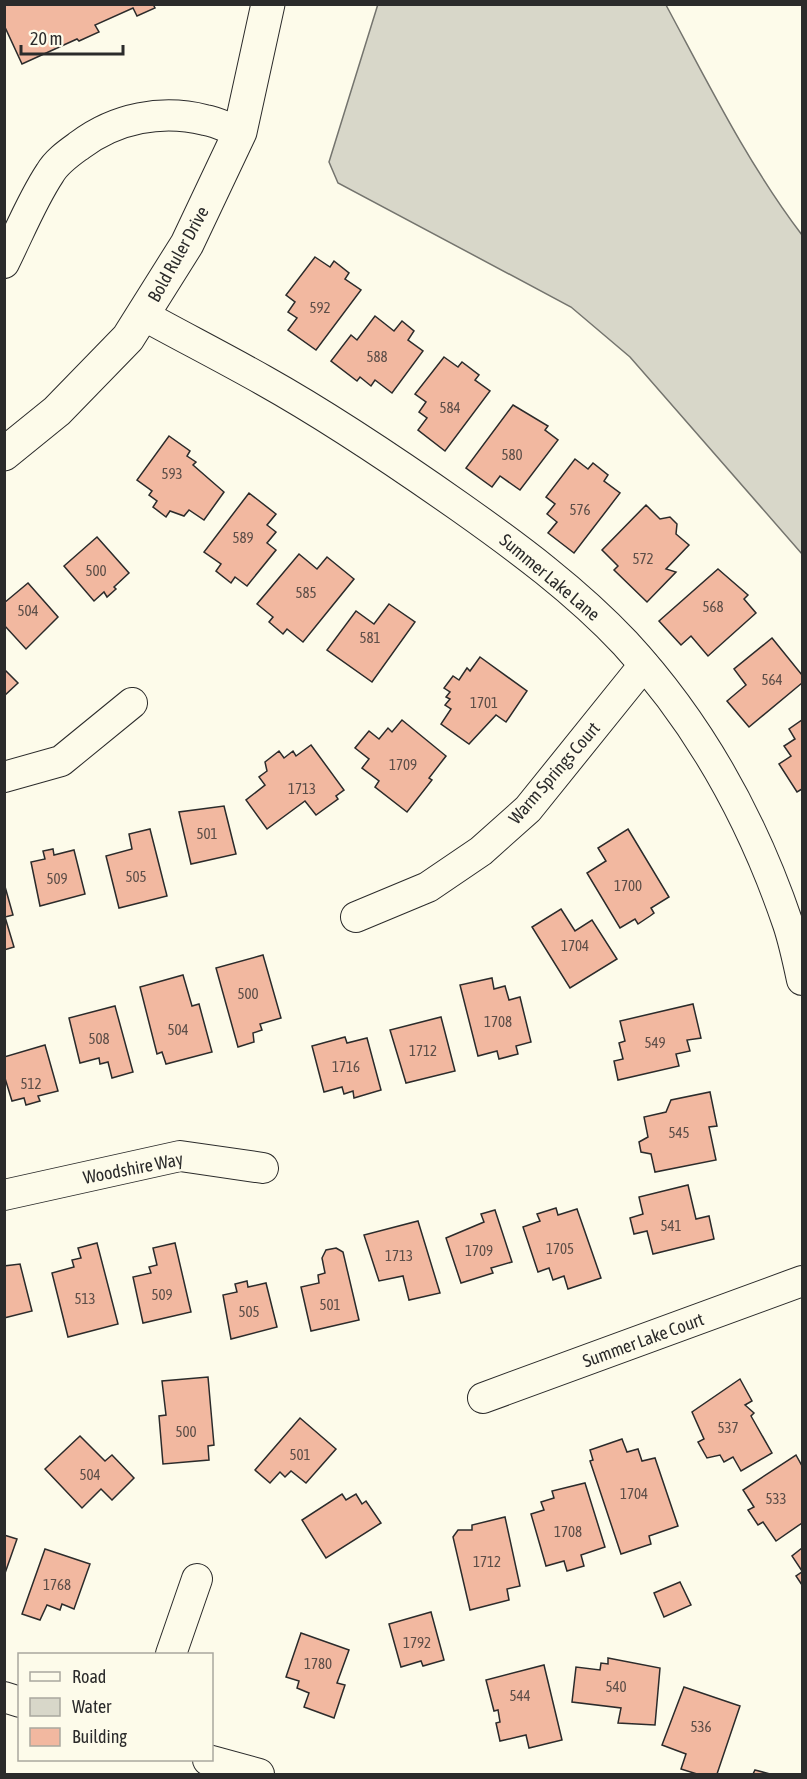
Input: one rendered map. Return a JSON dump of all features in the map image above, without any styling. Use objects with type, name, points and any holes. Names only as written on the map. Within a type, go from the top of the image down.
[{"type":"street","name":"Bold Ruler Drive","points":[[4,454],[57,411],[128,338],[187,244],[240,132],[268,4]]},
{"type":"street","points":[[4,262],[50,172],[64,156],[92,135],[118,124],[144,117],[180,115],[207,120],[240,132]]},
{"type":"street","name":"Summer Lake Lane","points":[[143,315],[265,381],[382,452],[494,531],[581,599],[625,643],[693,728],[718,768],[760,852],[788,924],[802,980]]},
{"type":"street","name":"Warm Springs Court","points":[[356,917],[428,887],[481,851],[528,809],[644,665]]},
{"type":"street","points":[[4,777],[61,761],[132,703]]},
{"type":"street","name":"Woodshire Way","points":[[4,1196],[180,1156],[263,1168]]},
{"type":"street","name":"Summer Lake Court","points":[[483,1398],[802,1281]]},
{"type":"street","points":[[171,1653],[197,1579]]},
{"type":"street","points":[[212,1761],[259,1774]]},
{"type":"water","points":[[378,4],[666,5],[746,152],[802,235],[802,554],[630,357],[571,307],[338,183],[329,162]]},
{"type":"building","points":[[5,4],[153,4],[155,8],[137,16],[133,8],[95,25],[99,32],[79,41],[77,39],[22,64],[4,25]]},
{"type":"building","points":[[315,257],[330,267],[334,261],[349,273],[345,279],[361,290],[316,350],[288,330],[297,318],[288,312],[295,302],[286,295]]},
{"type":"building","points":[[375,316],[394,331],[402,321],[414,331],[408,340],[423,351],[392,393],[375,380],[371,386],[360,377],[357,381],[331,361],[351,335],[357,340]]},
{"type":"building","points":[[444,357],[458,367],[462,362],[479,375],[475,380],[490,391],[445,451],[418,430],[427,418],[419,412],[426,402],[415,394]]},
{"type":"building","points":[[513,405],[548,426],[545,430],[558,440],[520,490],[500,476],[492,487],[466,468]]},
{"type":"building","points":[[169,436],[190,451],[187,456],[196,462],[193,465],[224,492],[204,520],[189,510],[184,516],[170,511],[166,517],[153,507],[157,501],[149,495],[152,491],[137,480]]},
{"type":"building","points":[[575,459],[588,469],[593,463],[608,475],[604,481],[620,493],[574,553],[548,533],[557,522],[547,514],[555,504],[546,497]]},
{"type":"building","points":[[249,493],[276,514],[267,525],[276,532],[267,543],[276,550],[247,586],[235,577],[231,583],[216,571],[221,564],[204,552]]},
{"type":"building","points":[[646,505],[660,519],[670,517],[677,524],[676,534],[689,545],[666,569],[676,572],[647,602],[614,570],[618,566],[602,550]]},
{"type":"building","points":[[97,537],[129,573],[107,597],[104,592],[94,601],[64,566]]},
{"type":"building","points":[[299,554],[317,569],[327,557],[354,579],[303,642],[287,629],[283,634],[269,622],[273,617],[257,604]]},
{"type":"building","points":[[718,569],[748,595],[744,599],[756,613],[708,656],[691,636],[681,645],[659,621]]},
{"type":"building","points":[[28,583],[58,617],[26,649],[4,625],[4,603]]},
{"type":"building","points":[[389,604],[415,622],[372,682],[327,650],[356,611],[374,624]]},
{"type":"building","points":[[772,638],[802,675],[802,683],[749,727],[727,701],[746,685],[734,669]]},
{"type":"building","points":[[480,657],[527,691],[506,722],[496,715],[469,744],[441,724],[451,709],[445,705],[450,699],[446,697],[450,692],[444,688],[453,676],[459,680],[467,668],[470,671]]},
{"type":"building","points":[[4,669],[18,683],[4,696]]},
{"type":"building","points":[[402,720],[446,756],[429,778],[432,780],[407,812],[375,787],[379,781],[362,768],[369,759],[355,748],[369,731],[379,739],[388,728],[392,732]]},
{"type":"building","points":[[802,720],[802,789],[797,792],[779,764],[791,756],[784,746],[795,739],[789,729]]},
{"type":"building","points":[[311,745],[344,790],[336,796],[338,799],[316,815],[305,801],[267,829],[246,800],[265,785],[259,777],[267,771],[265,762],[279,751],[284,758],[293,751],[296,756]]},
{"type":"building","points":[[224,806],[236,854],[191,864],[179,812]]},
{"type":"building","points":[[150,829],[167,896],[119,908],[106,856],[132,849],[129,834]]},
{"type":"building","points":[[628,829],[669,897],[651,908],[654,913],[638,924],[635,919],[620,928],[587,873],[606,861],[598,848]]},
{"type":"building","points":[[53,849],[54,855],[74,850],[85,894],[40,906],[31,862],[45,859],[43,851]]},
{"type":"building","points":[[4,883],[13,915],[5,917],[14,947],[4,950]]},
{"type":"building","points":[[561,909],[575,931],[592,920],[617,959],[570,988],[532,927]]},
{"type":"building","points":[[263,955],[281,1018],[260,1024],[262,1030],[253,1033],[254,1042],[238,1047],[216,968]]},
{"type":"building","points":[[183,975],[192,1006],[199,1004],[212,1052],[166,1064],[162,1052],[157,1054],[140,987]]},
{"type":"building","points":[[492,978],[494,989],[505,986],[509,1000],[520,997],[531,1042],[516,1046],[518,1054],[499,1059],[497,1051],[478,1056],[460,985]]},
{"type":"building","points":[[693,1004],[701,1038],[687,1040],[690,1051],[676,1054],[679,1066],[618,1080],[614,1061],[623,1059],[619,1043],[625,1041],[620,1021]]},
{"type":"building","points":[[115,1006],[133,1072],[112,1078],[108,1062],[100,1064],[99,1058],[80,1063],[69,1018]]},
{"type":"building","points":[[441,1017],[455,1071],[406,1083],[390,1030]]},
{"type":"building","points":[[345,1037],[347,1043],[367,1038],[381,1090],[354,1098],[353,1091],[344,1094],[342,1087],[324,1092],[312,1046]]},
{"type":"building","points":[[45,1045],[58,1091],[38,1096],[40,1101],[26,1105],[24,1098],[12,1101],[4,1075],[4,1057]]},
{"type":"building","points":[[710,1092],[717,1126],[709,1127],[716,1160],[655,1172],[651,1154],[641,1152],[639,1142],[648,1137],[644,1117],[666,1112],[671,1100]]},
{"type":"building","points":[[688,1185],[696,1219],[709,1216],[714,1239],[653,1254],[647,1231],[634,1234],[630,1218],[643,1214],[639,1197]]},
{"type":"building","points":[[556,1208],[558,1215],[577,1209],[601,1278],[568,1289],[564,1276],[553,1280],[549,1268],[538,1272],[523,1227],[540,1221],[537,1214]]},
{"type":"building","points":[[495,1210],[512,1262],[491,1268],[493,1273],[461,1283],[446,1238],[484,1222],[481,1214]]},
{"type":"building","points":[[418,1221],[440,1293],[409,1300],[403,1276],[379,1281],[364,1235]]},
{"type":"building","points":[[97,1243],[118,1324],[68,1337],[52,1273],[74,1267],[72,1260],[81,1258],[78,1248]]},
{"type":"building","points":[[175,1243],[191,1312],[143,1323],[133,1277],[151,1273],[149,1267],[157,1265],[153,1248]]},
{"type":"building","points":[[336,1248],[343,1252],[359,1320],[311,1331],[301,1287],[319,1283],[318,1275],[325,1273],[322,1258],[326,1250]]},
{"type":"building","points":[[20,1264],[32,1311],[4,1318],[4,1266]]},
{"type":"building","points":[[247,1281],[248,1287],[266,1283],[277,1327],[231,1339],[223,1295],[237,1292],[235,1284]]},
{"type":"building","points":[[208,1377],[214,1445],[208,1446],[209,1460],[163,1464],[159,1416],[166,1415],[162,1381]]},
{"type":"building","points":[[740,1379],[752,1401],[745,1405],[754,1413],[751,1416],[772,1453],[741,1471],[733,1457],[724,1462],[720,1455],[707,1458],[698,1442],[704,1439],[692,1412]]},
{"type":"building","points":[[300,1418],[336,1449],[306,1483],[291,1471],[285,1477],[280,1472],[270,1483],[255,1470]]},
{"type":"building","points":[[80,1436],[105,1461],[112,1455],[134,1478],[112,1500],[101,1489],[82,1508],[45,1469]]},
{"type":"building","points":[[622,1439],[627,1452],[638,1449],[642,1461],[655,1458],[678,1526],[649,1536],[651,1544],[621,1554],[590,1461],[593,1460],[590,1450]]},
{"type":"building","points":[[796,1455],[802,1466],[802,1523],[776,1541],[763,1522],[758,1525],[748,1510],[754,1507],[743,1490]]},
{"type":"building","points":[[585,1483],[605,1547],[581,1555],[584,1566],[567,1571],[564,1561],[546,1566],[531,1514],[544,1510],[541,1502],[554,1498],[552,1491]]},
{"type":"building","points":[[342,1494],[346,1500],[356,1494],[362,1504],[366,1501],[381,1523],[326,1558],[302,1520]]},
{"type":"building","points":[[505,1517],[520,1586],[507,1589],[509,1600],[470,1610],[453,1537],[458,1530],[472,1530],[472,1525]]},
{"type":"building","points":[[4,1535],[17,1539],[4,1576]]},
{"type":"building","points":[[802,1548],[802,1571],[792,1556]]},
{"type":"building","points":[[45,1549],[90,1564],[74,1609],[62,1604],[60,1610],[47,1605],[40,1620],[22,1614]]},
{"type":"building","points":[[802,1572],[802,1585],[796,1576]]},
{"type":"building","points":[[680,1582],[691,1605],[664,1617],[654,1593]]},
{"type":"building","points":[[431,1612],[444,1660],[423,1666],[421,1661],[401,1667],[389,1624]]},
{"type":"building","points":[[301,1633],[349,1650],[337,1683],[345,1685],[334,1718],[304,1707],[309,1693],[297,1688],[299,1681],[286,1677]]},
{"type":"building","points":[[608,1658],[660,1668],[655,1725],[618,1723],[621,1708],[572,1702],[576,1667],[600,1670],[601,1663],[608,1664]]},
{"type":"building","points":[[544,1665],[562,1740],[529,1748],[526,1735],[500,1741],[496,1723],[500,1722],[498,1710],[494,1711],[486,1680]]},
{"type":"building","points":[[684,1687],[740,1706],[717,1774],[697,1774],[681,1769],[686,1754],[662,1745]]},
{"type":"building","points":[[755,1770],[770,1774],[753,1774]]}]
